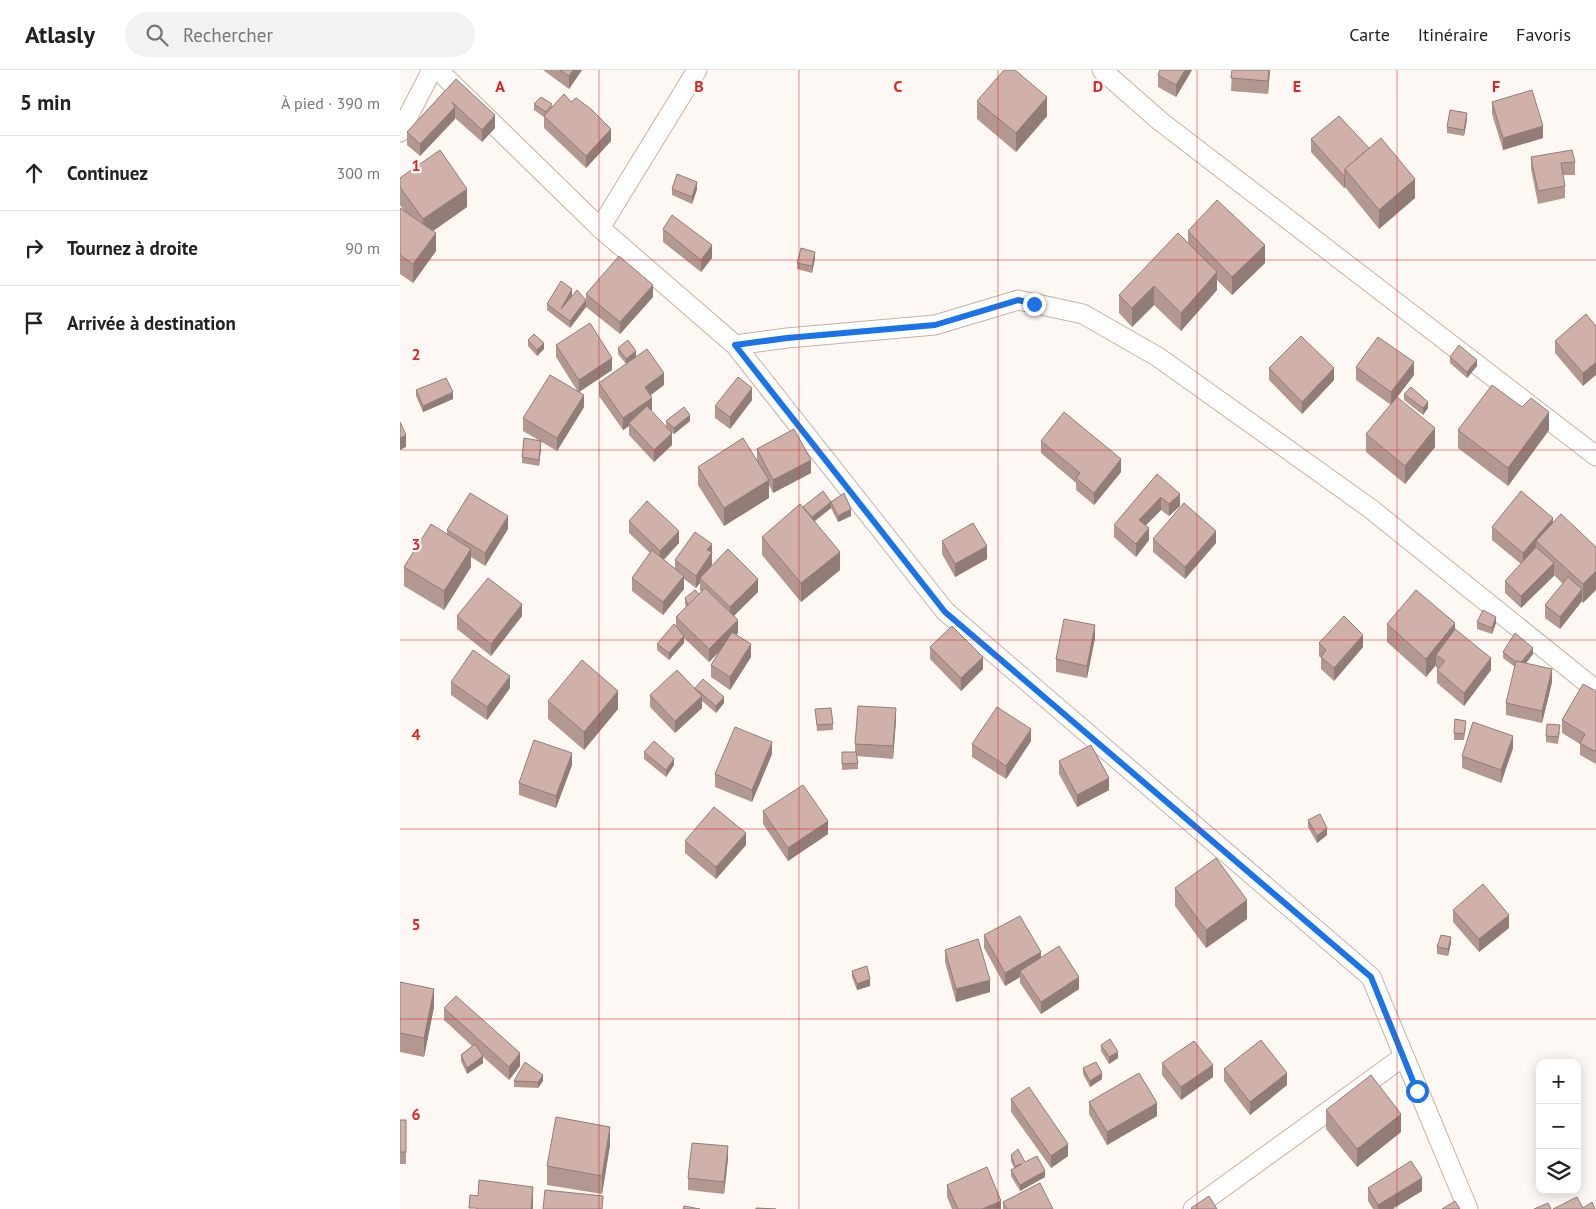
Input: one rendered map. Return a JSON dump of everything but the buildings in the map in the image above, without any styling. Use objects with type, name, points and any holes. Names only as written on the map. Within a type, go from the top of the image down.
[{"type":"street","points":[[400,132],[432,70]]},
{"type":"street","points":[[438,70],[600,228],[735,345],[945,612],[1371,977],[1468,1209]]},
{"type":"street","points":[[600,228],[697,70]]},
{"type":"street","points":[[1102,70],[1160,121],[1596,456]]},
{"type":"street","points":[[735,345],[787,338],[935,325],[1018,300],[1082,314],[1158,357],[1371,509],[1596,690]]},
{"type":"street","points":[[1193,1209],[1403,1057]]},
{"type":"route","points":[[1034,304],[1018,300],[935,325],[787,338],[735,345],[945,612],[1371,977],[1417,1091]]}]
